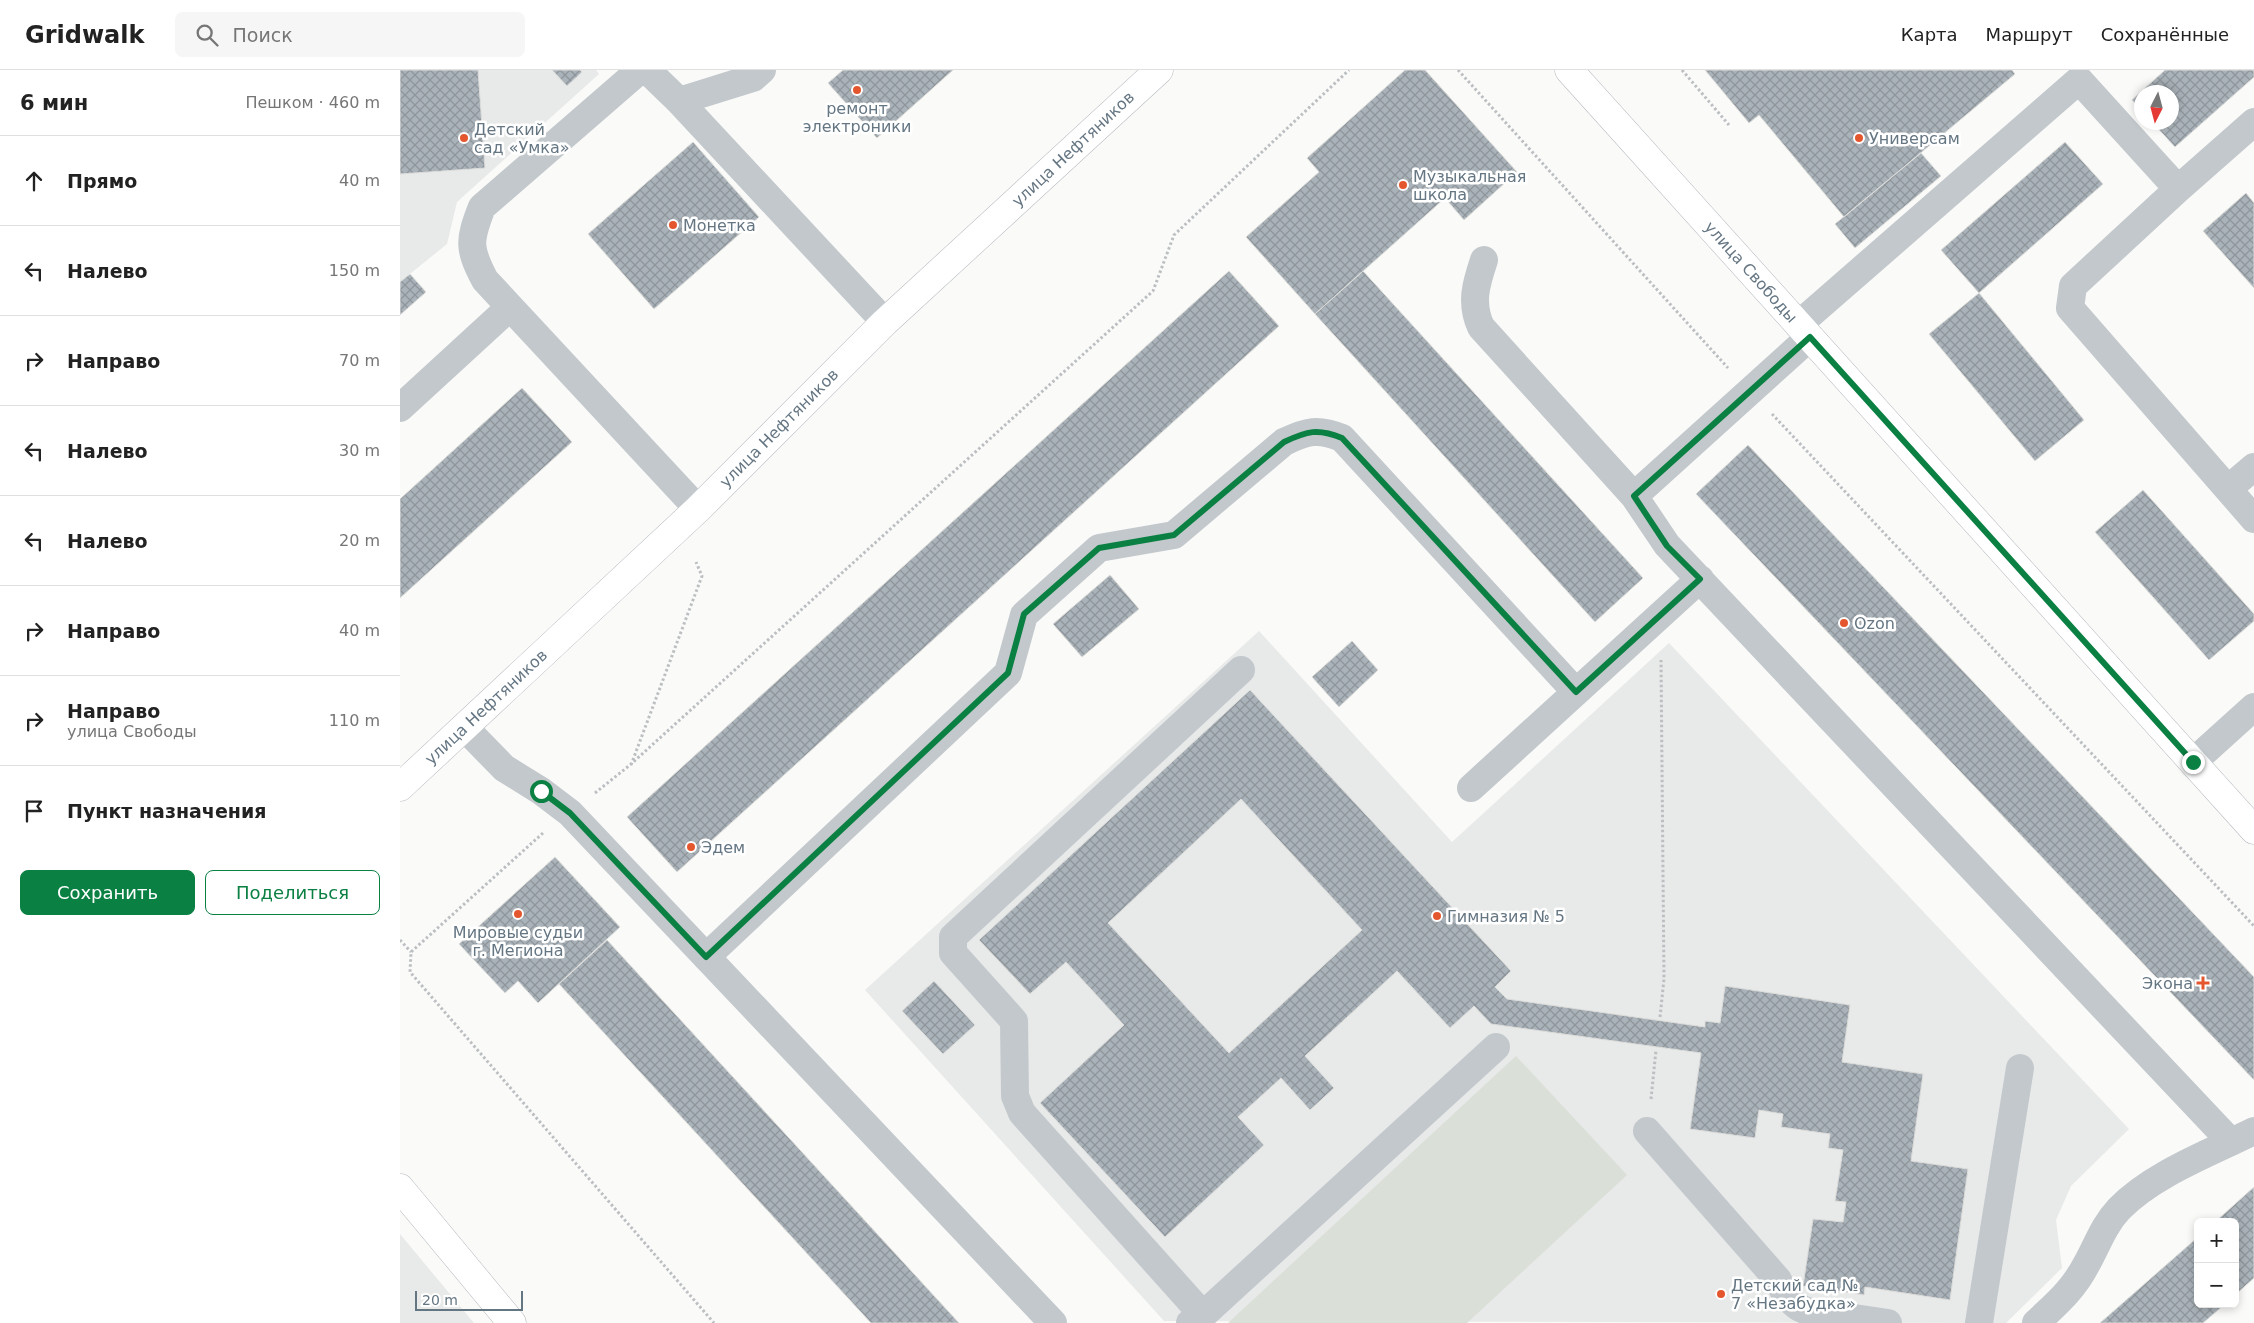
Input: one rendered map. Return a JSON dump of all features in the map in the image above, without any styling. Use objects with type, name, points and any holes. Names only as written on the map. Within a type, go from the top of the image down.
[{"type":"main road","name":"улица Нефтяников","points":[[400,787],[698,509],[885,322],[1159,70]]},
{"type":"main road","name":"улица Свободы","points":[[1569,70],[2254,830]]},
{"type":"main road","points":[[400,1188],[512,1323]]},
{"type":"lane","points":[[640,70],[482,207],[473,230],[472,250],[485,280],[698,509]]},
{"type":"lane","points":[[647,70],[680,101],[885,322]]},
{"type":"lane","points":[[680,101],[753,78],[762,70]]},
{"type":"lane","points":[[1634,496],[1750,391],[1804,331],[2079,75],[2178,189]]},
{"type":"lane","points":[[2254,122],[2073,286],[2070,308],[2254,519]]},
{"type":"lane","points":[[1484,260],[1474,292],[1475,311],[1481,327],[1634,496],[1667,546],[2243,1137],[2152,1183],[2119,1209],[2101,1233],[2086,1265],[2068,1294],[2036,1323]]},
{"type":"lane","points":[[400,408],[510,307]]},
{"type":"lane","points":[[706,957],[1008,673],[1024,614],[1099,548],[1174,535],[1284,442],[1305,432],[1327,432],[1342,438],[1576,692]]},
{"type":"lane","points":[[2228,489],[2254,467]]},
{"type":"lane","points":[[1471,788],[1700,579]]},
{"type":"lane","points":[[1240,670],[953,938],[953,953],[1014,1021],[1015,1096],[1022,1113],[1196,1319],[1496,1048]]},
{"type":"lane","points":[[2193,762],[2254,707]]},
{"type":"lane","points":[[464,727],[504,768],[541,791],[570,813],[1053,1323]]},
{"type":"lane","points":[[1979,1323],[2020,1068]]},
{"type":"lane","points":[[1648,1132],[1778,1280],[1782,1290],[1796,1307],[1807,1311],[1888,1323]]},
{"type":"path","points":[[714,1323],[410,972],[411,952],[540,836],[630,765],[1153,291],[1174,235],[1349,70]]},
{"type":"path","points":[[1458,70],[1750,391],[2254,926]]},
{"type":"path","points":[[1682,70],[1729,125]]},
{"type":"path","points":[[630,765],[702,576],[696,562]]},
{"type":"path","points":[[1660,1017],[1664,978],[1661,615]]},
{"type":"path","points":[[400,940],[411,952]]},
{"type":"path","points":[[1648,1132],[1656,1050]]},
{"type":"shaded area","name":"Детский сад «Умка»","points":[[400,70],[596,70],[599,74],[457,202],[447,244],[400,282]]},
{"type":"shaded area","name":"Гимназия № 5","points":[[1259,631],[1452,842],[1669,643],[2129,1129],[2071,1186],[2056,1220],[2062,1268],[2006,1323],[1164,1321],[865,990]]},
{"type":"shaded area","points":[[1516,1056],[1627,1175],[1467,1323],[1228,1323]]},
{"type":"shaded area","points":[[400,1234],[474,1323],[400,1323]]},
{"type":"building","points":[[400,70],[478,70],[485,168],[400,174]]},
{"type":"building","points":[[552,70],[580,70],[582,72],[567,86]]},
{"type":"building","points":[[843,70],[953,70],[877,138],[828,83]]},
{"type":"building","name":"Музыкальная школа","points":[[1405,70],[1425,70],[1517,172],[1464,220],[1445,198],[1315,314],[1246,237],[1319,172],[1307,158]]},
{"type":"building","name":"Универсам","points":[[1705,70],[2012,70],[2015,74],[1844,217],[1759,115],[1749,123]]},
{"type":"building","points":[[2165,70],[2254,70],[2254,77],[2175,147],[2159,130],[2179,130],[2179,85],[2148,85]]},
{"type":"building","name":"Монетка","points":[[693,142],[759,217],[654,309],[588,234]]},
{"type":"building","points":[[2065,142],[2103,184],[1979,293],[1941,250]]},
{"type":"building","points":[[1921,153],[1941,176],[1855,248],[1835,224]]},
{"type":"building","points":[[2246,193],[2254,203],[2254,288],[2203,231]]},
{"type":"building","points":[[1229,271],[1279,326],[677,872],[627,817]]},
{"type":"building","points":[[1363,271],[1643,578],[1595,622],[1315,314]]},
{"type":"building","points":[[410,274],[426,292],[400,315],[400,282]]},
{"type":"building","points":[[1979,293],[2084,420],[2035,461],[1929,334]]},
{"type":"building","points":[[522,388],[572,442],[400,598],[400,499]]},
{"type":"building","points":[[1748,445],[2254,977],[2254,1080],[1696,494]]},
{"type":"building","points":[[2143,490],[2254,614],[2254,621],[2209,660],[2095,532]]},
{"type":"building","points":[[1110,575],[1139,609],[1082,657],[1053,624]]},
{"type":"building","points":[[1352,641],[1378,670],[1339,707],[1312,677]]},
{"type":"building","points":[[1250,690],[1511,971],[1495,987],[1507,999],[1705,1027],[1705,1021],[1720,1023],[1725,986],[1850,1005],[1842,1062],[1923,1074],[1911,1161],[1968,1169],[1950,1300],[1865,1287],[1864,1295],[1803,1286],[1813,1219],[1843,1222],[1846,1202],[1835,1201],[1843,1150],[1828,1148],[1830,1134],[1781,1127],[1783,1114],[1759,1110],[1755,1138],[1690,1129],[1701,1053],[1491,1024],[1474,1006],[1450,1028],[1397,971],[1305,1056],[1334,1088],[1310,1110],[1281,1078],[1238,1117],[1264,1145],[1165,1237],[1040,1103],[1124,1025],[1066,962],[1030,994],[979,940]],"holes":[[[1241,799],[1362,930],[1229,1053],[1108,923]]]},
{"type":"building","points":[[555,857],[620,927],[538,1003],[518,981],[505,993],[459,944]]},
{"type":"building","points":[[607,940],[959,1323],[871,1323],[559,984]]},
{"type":"building","points":[[934,981],[975,1025],[943,1054],[902,1011]]},
{"type":"building","points":[[2254,1187],[2254,1278],[2239,1291],[2239,1218],[2219,1218]]},
{"type":"building","points":[[2194,1241],[2194,1308],[2220,1308],[2203,1323],[2100,1323]]},
{"type":"place","name":"ремонт электроники","points":[[857,90]]},
{"type":"place","name":"Детский сад «Умка»","points":[[464,138]]},
{"type":"place","name":"Универсам","points":[[1859,138]]},
{"type":"place","name":"Музыкальная школа","points":[[1403,185]]},
{"type":"place","name":"Монетка","points":[[673,225]]},
{"type":"place","name":"Ozon","points":[[1844,623]]},
{"type":"place","name":"Эдем","points":[[691,847]]},
{"type":"place","name":"Мировые судьи г. Мегиона","points":[[518,914]]},
{"type":"place","name":"Гимназия № 5","points":[[1437,916]]},
{"type":"place","name":"Экона","points":[[2203,983]]},
{"type":"place","name":"Детский сад № 7 «Незабудка»","points":[[1721,1294]]},
{"type":"route","points":[[541,791],[570,813],[706,957],[1008,673],[1024,614],[1099,548],[1174,535],[1284,442],[1305,432],[1327,432],[1342,438],[1576,692],[1700,579],[1667,546],[1634,496],[1810,337],[2193,762]]}]
